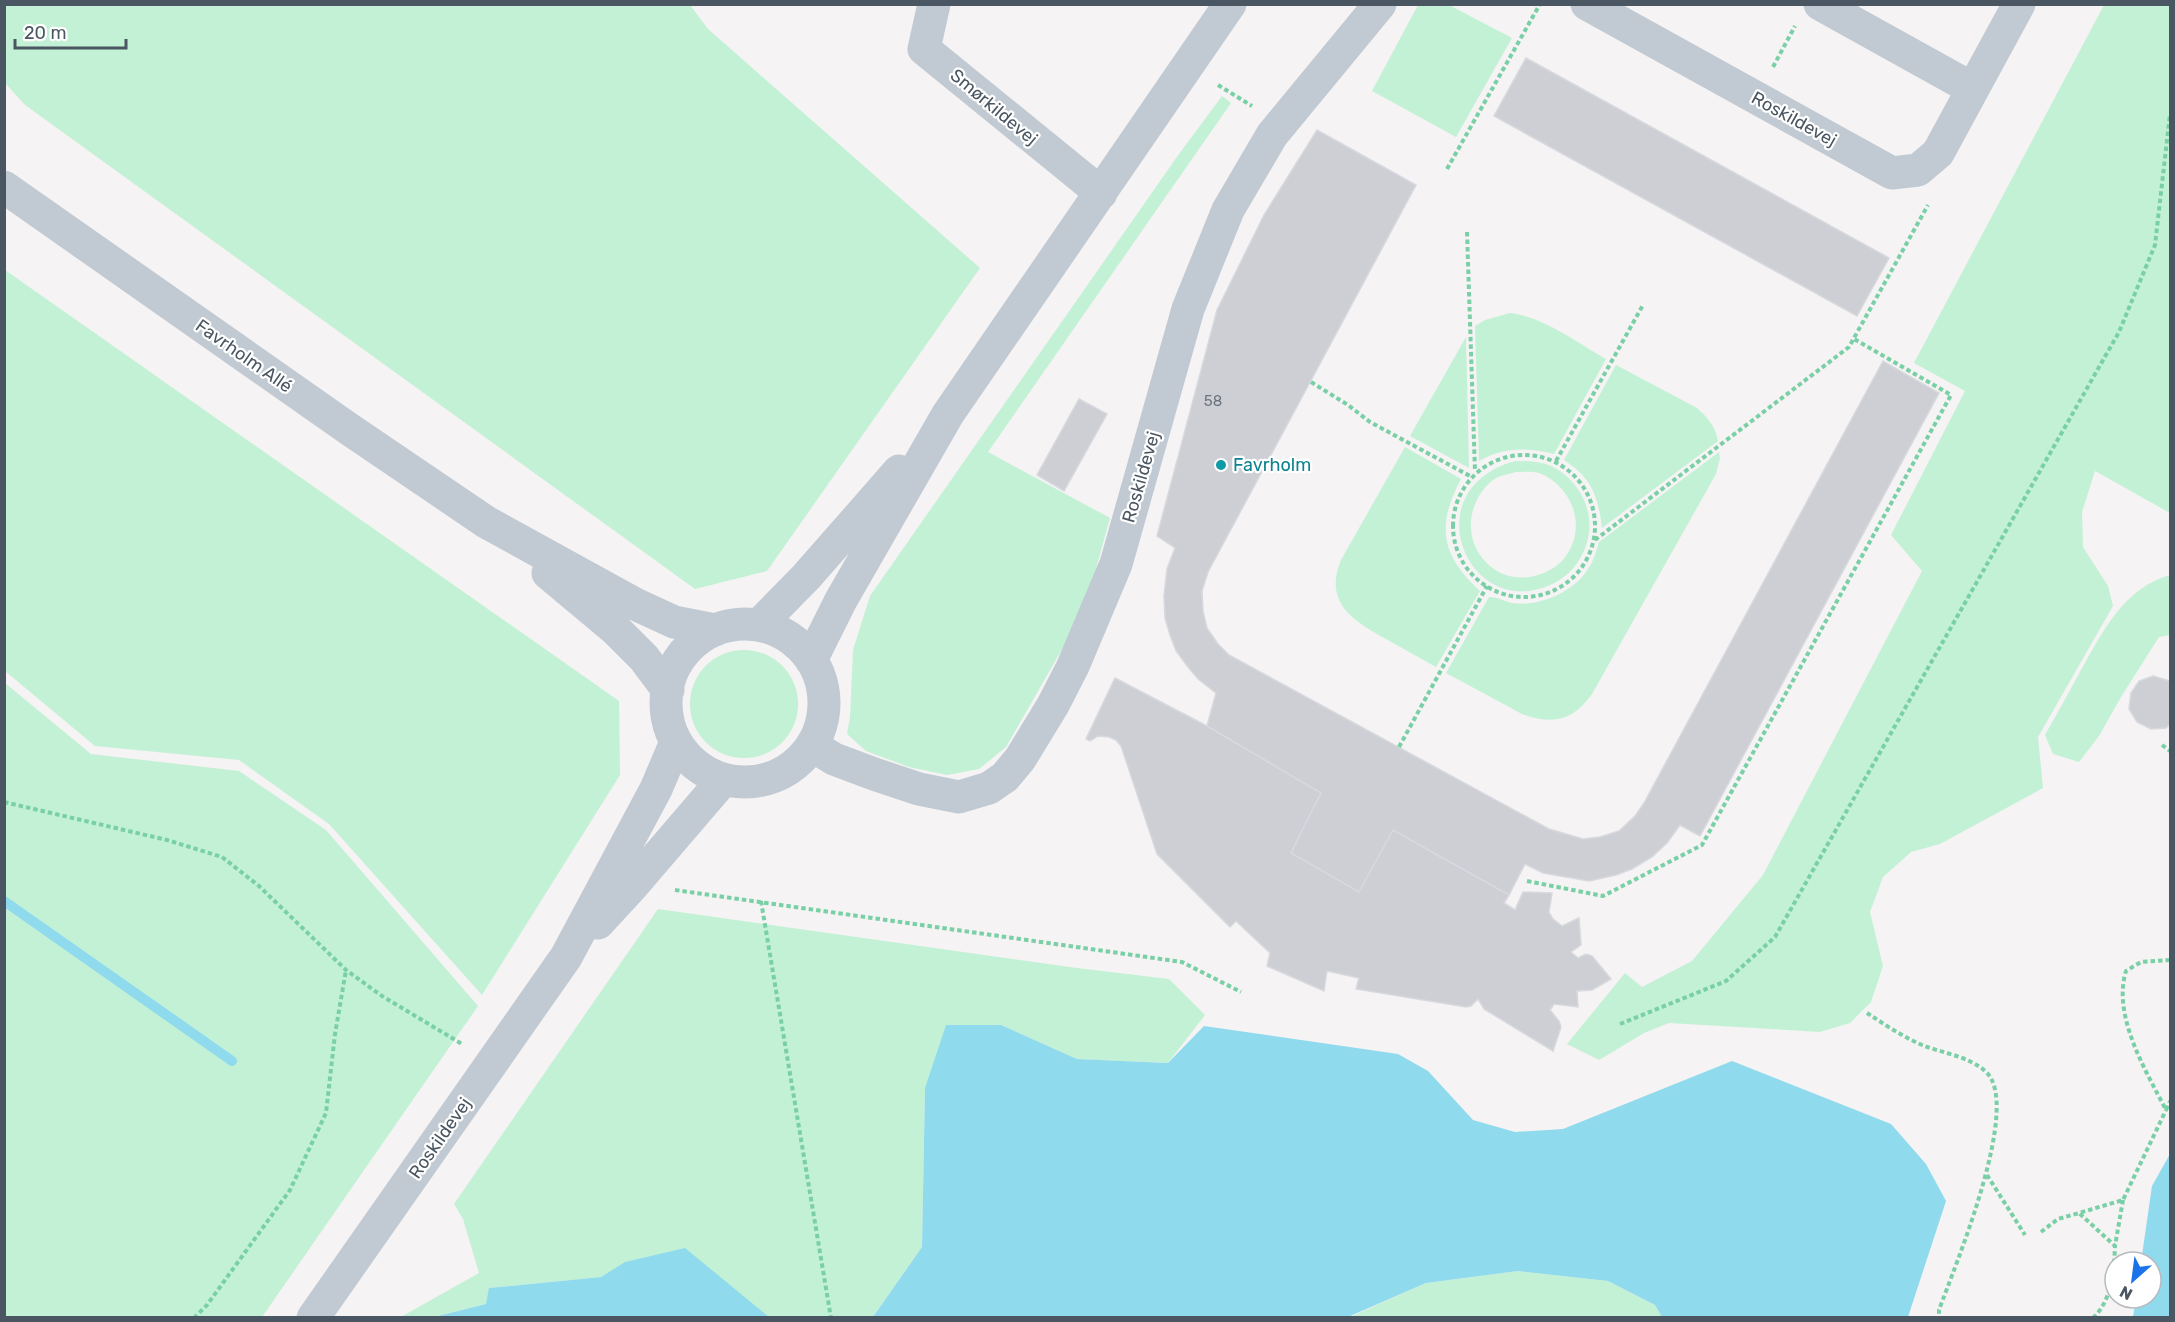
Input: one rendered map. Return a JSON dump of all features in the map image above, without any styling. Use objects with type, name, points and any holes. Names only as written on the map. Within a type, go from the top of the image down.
[{"type":"street","name":"Smørkildevej","points":[[934,4],[924,49],[1101,193]]},
{"type":"street","points":[[811,660],[841,600],[948,414],[1230,4]]},
{"type":"street","name":"Roskildevej","points":[[813,746],[834,759],[874,774],[920,789],[959,797],[989,788],[1005,777],[1020,759],[1053,705],[1073,666],[1116,564],[1188,309],[1228,210],[1272,135],[1380,4]]},
{"type":"street","name":"Roskildevej","points":[[1587,4],[1892,173],[1918,170],[1938,153],[2019,4]]},
{"type":"street","points":[[1808,15],[1973,89]]},
{"type":"street","name":"Favrholm Allé","points":[[4,187],[349,429],[486,522],[635,604],[674,622],[715,630]]},
{"type":"street","points":[[759,625],[806,577],[948,414]]},
{"type":"street","name":"Favrholm Allé","points":[[486,522],[615,629],[644,658],[668,690]]},
{"type":"street","points":[[737,624],[759,625],[780,632],[798,644],[811,660],[821,680],[825,703],[822,725],[813,746],[796,765],[773,778],[748,783],[723,780],[704,771],[688,759],[676,742],[668,722],[666,699],[670,678],[680,658],[695,642],[715,630],[737,624]]},
{"type":"street","name":"Roskildevej","points":[[314,1317],[566,957],[656,789],[676,742]]},
{"type":"street","name":"Roskildevej","points":[[566,957],[633,885],[723,780]]},
{"type":"path","points":[[1447,169],[1540,4]]},
{"type":"path","points":[[1756,98],[1808,15]]},
{"type":"path","points":[[1188,67],[1281,124]]},
{"type":"path","points":[[1620,1024],[1726,981],[1775,938],[2119,332],[2155,245],[2170,114]]},
{"type":"path","points":[[1467,232],[1475,471]]},
{"type":"path","points":[[1556,461],[1643,305]]},
{"type":"path","points":[[1527,881],[1604,896],[1702,845],[1951,394],[1854,339]]},
{"type":"path","points":[[1595,540],[1849,347]]},
{"type":"path","points":[[1311,382],[1370,422],[1470,476]]},
{"type":"path","points":[[1528,454],[1556,461],[1575,475],[1588,494],[1595,517],[1595,540],[1587,562],[1572,580],[1552,592],[1530,597],[1507,596],[1487,586],[1464,566],[1453,537],[1455,507],[1470,476],[1500,458],[1528,454]]},
{"type":"path","points":[[1399,747],[1487,586]]},
{"type":"path","points":[[2162,745],[2170,751]]},
{"type":"path","points":[[4,802],[167,840],[222,857],[259,886],[346,970],[382,996],[493,1062]]},
{"type":"path","points":[[633,885],[761,901],[1182,962],[1240,992]]},
{"type":"path","points":[[761,901],[831,1317]]},
{"type":"path","points":[[2166,1110],[2135,1050],[2121,986],[2126,971],[2141,962],[2170,960]]},
{"type":"path","points":[[194,1317],[207,1305],[291,1190],[326,1113],[335,1034],[346,970]]},
{"type":"path","points":[[1867,1013],[1922,1045],[1955,1055],[1986,1071],[1996,1093],[1995,1131],[1987,1174],[1939,1310],[1939,1317]]},
{"type":"path","points":[[2093,1317],[2101,1310],[2114,1277],[2115,1246],[2123,1200],[2170,1101]]},
{"type":"path","points":[[1987,1174],[2025,1235]]},
{"type":"path","points":[[2041,1232],[2058,1219],[2123,1200]]},
{"type":"path","points":[[2079,1213],[2115,1246]]},
{"type":"green space","points":[[5,4],[690,5],[708,29],[980,268],[767,571],[695,589],[25,105],[5,83]]},
{"type":"green space","points":[[1418,5],[1449,5],[1512,38],[1456,137],[1372,91]]},
{"type":"green space","points":[[2104,5],[2170,5],[2170,513],[2095,471],[2082,512],[2083,547],[2108,586],[2113,606],[2038,737],[2043,788],[1940,844],[1911,852],[1883,877],[1870,912],[1883,966],[1871,1002],[1850,1023],[1820,1032],[1669,1023],[1644,1033],[1599,1060],[1567,1044],[1625,973],[1642,987],[1692,961],[1763,875],[1922,571],[1891,535],[1965,391],[1914,363]]},
{"type":"green space","points":[[1222,96],[1231,103],[988,452],[1110,518],[1094,576],[1065,644],[1006,747],[979,769],[947,775],[909,767],[866,751],[847,734],[853,650],[870,596]]},
{"type":"green space","points":[[5,270],[619,701],[620,775],[482,995],[329,824],[239,760],[95,746],[5,671]]},
{"type":"green space","points":[[1510,313],[1535,319],[1606,359],[1554,454],[1535,450],[1516,450],[1497,453],[1479,461],[1475,326],[1485,320]]},
{"type":"green space","points":[[1466,337],[1469,468],[1410,436]]},
{"type":"green space","points":[[1616,365],[1697,408],[1710,423],[1718,441],[1602,528],[1596,497],[1592,489],[1581,474],[1564,460]]},
{"type":"green space","points":[[1405,447],[1461,479],[1448,511],[1446,539],[1457,565],[1480,591],[1436,667],[1363,625],[1345,609],[1336,588],[1336,575],[1341,560]]},
{"type":"green space","points":[[1719,452],[1720,458],[1716,474],[1592,694],[1577,710],[1570,715],[1553,720],[1522,714],[1446,673],[1489,597],[1522,604],[1543,600],[1563,592],[1580,580],[1586,572],[1599,542]]},
{"type":"green space","points":[[1515,461],[1524,461],[1551,466],[1570,479],[1587,508],[1589,531],[1582,556],[1569,573],[1550,585],[1521,591],[1495,585],[1476,570],[1463,548],[1459,523],[1465,498],[1484,476]],"holes":[[[1516,472],[1536,472],[1550,479],[1567,495],[1575,517],[1574,540],[1564,558],[1550,570],[1528,577],[1511,576],[1496,570],[1484,560],[1475,547],[1471,531],[1472,514],[1485,488],[1498,477]]]},
{"type":"green space","points":[[2170,575],[2170,635],[2159,637],[2099,736],[2079,762],[2053,754],[2045,735],[2107,626],[2127,600],[2154,581]]},
{"type":"green space","points":[[744,650],[765,654],[782,666],[794,683],[798,704],[794,725],[782,742],[765,754],[744,758],[723,754],[706,742],[694,725],[690,704],[694,683],[706,666],[723,654]]},
{"type":"green space","points":[[5,683],[91,754],[239,771],[326,830],[478,1006],[262,1317],[5,1317]]},
{"type":"green space","points":[[658,909],[1169,979],[1205,1015],[1168,1063],[1077,1059],[1001,1025],[925,1088],[922,1247],[873,1317],[769,1317],[764,1313],[626,1262],[601,1277],[490,1288],[486,1304],[434,1317],[399,1318],[479,1273],[463,1219],[454,1204]]},
{"type":"green space","points":[[1518,1271],[1608,1281],[1655,1305],[1662,1317],[1348,1318],[1426,1283]]},
{"type":"water","points":[[946,1025],[1001,1025],[1077,1059],[1168,1063],[1204,1026],[1398,1054],[1428,1071],[1473,1120],[1515,1132],[1563,1129],[1732,1061],[1891,1124],[1926,1164],[1946,1201],[1908,1317],[1662,1317],[1655,1305],[1608,1281],[1518,1271],[1426,1283],[1348,1317],[873,1317],[922,1247],[925,1088]]},
{"type":"water","points":[[2170,1154],[2170,1317],[2133,1317],[2134,1310],[2163,1310],[2163,1250],[2143,1250],[2152,1186]]},
{"type":"water","points":[[685,1248],[769,1317],[434,1317],[486,1304],[489,1288],[601,1277],[625,1262]]},
{"type":"building","points":[[1526,58],[1889,258],[1857,316],[1494,116]]},
{"type":"building","name":"Favrholm","points":[[1317,130],[1416,185],[1208,572],[1202,591],[1207,628],[1229,655],[1549,829],[1583,839],[1600,837],[1619,831],[1635,816],[1883,361],[1939,393],[1700,836],[1680,825],[1667,843],[1652,857],[1632,869],[1589,881],[1543,873],[1525,864],[1509,895],[1393,830],[1359,892],[1291,853],[1321,793],[1207,726],[1216,693],[1198,679],[1176,651],[1165,618],[1164,596],[1167,569],[1175,548],[1157,536],[1217,310],[1264,215]]},
{"type":"building","points":[[1079,399],[1107,414],[1064,491],[1037,475]]},
{"type":"building","points":[[2153,676],[2170,681],[2170,724],[2166,728],[2151,729],[2137,722],[2129,709],[2131,693],[2139,681]]},
{"type":"building","points":[[1115,678],[1207,726],[1321,793],[1291,853],[1359,892],[1393,830],[1509,895],[1504,903],[1515,910],[1523,892],[1552,893],[1549,912],[1553,919],[1562,926],[1579,918],[1581,945],[1571,952],[1578,958],[1586,954],[1592,956],[1611,979],[1592,990],[1577,991],[1578,1007],[1554,1004],[1550,1010],[1561,1027],[1553,1051],[1484,1009],[1478,999],[1471,1006],[1466,1007],[1356,989],[1359,978],[1327,971],[1324,991],[1267,966],[1270,953],[1236,921],[1230,927],[1157,854],[1121,746],[1109,737],[1098,736],[1090,741],[1086,739]]},
{"type":"waterway","points":[[4,901],[232,1061]]},
{"type":"place","name":"Favrholm","points":[[1221,465]]}]
